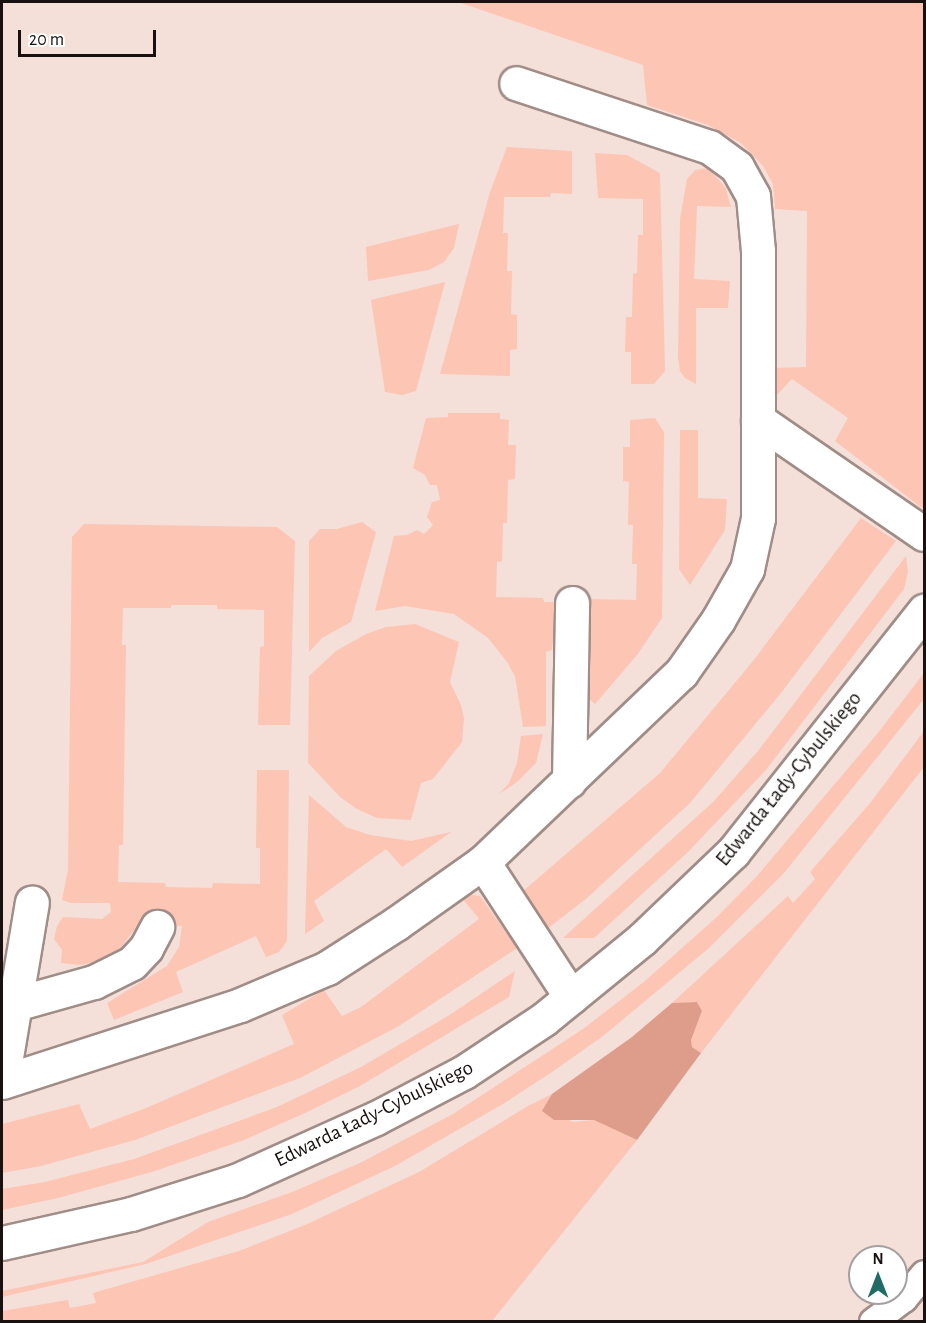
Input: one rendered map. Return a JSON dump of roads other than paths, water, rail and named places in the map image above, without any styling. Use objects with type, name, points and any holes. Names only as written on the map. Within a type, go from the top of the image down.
[{"type":"street","points":[[33,902],[2,1082],[240,1005],[327,968],[397,923],[483,862],[569,781],[681,673],[718,620],[747,569],[758,518],[758,251],[753,196],[737,167],[708,147],[516,82]]},
{"type":"street","points":[[758,420],[924,534]]},
{"type":"street","points":[[569,781],[572,603]]},
{"type":"street","name":"Edwarda Łady-Cybulskiego","points":[[2,1243],[131,1214],[238,1180],[376,1118],[464,1072],[544,1019],[642,939],[734,852],[924,611]]},
{"type":"street","points":[[483,862],[571,997]]},
{"type":"street","points":[[15,1004],[93,982],[132,963],[147,948],[157,927]]},
{"type":"lane","points":[[873,1322],[904,1299],[924,1274]]}]
